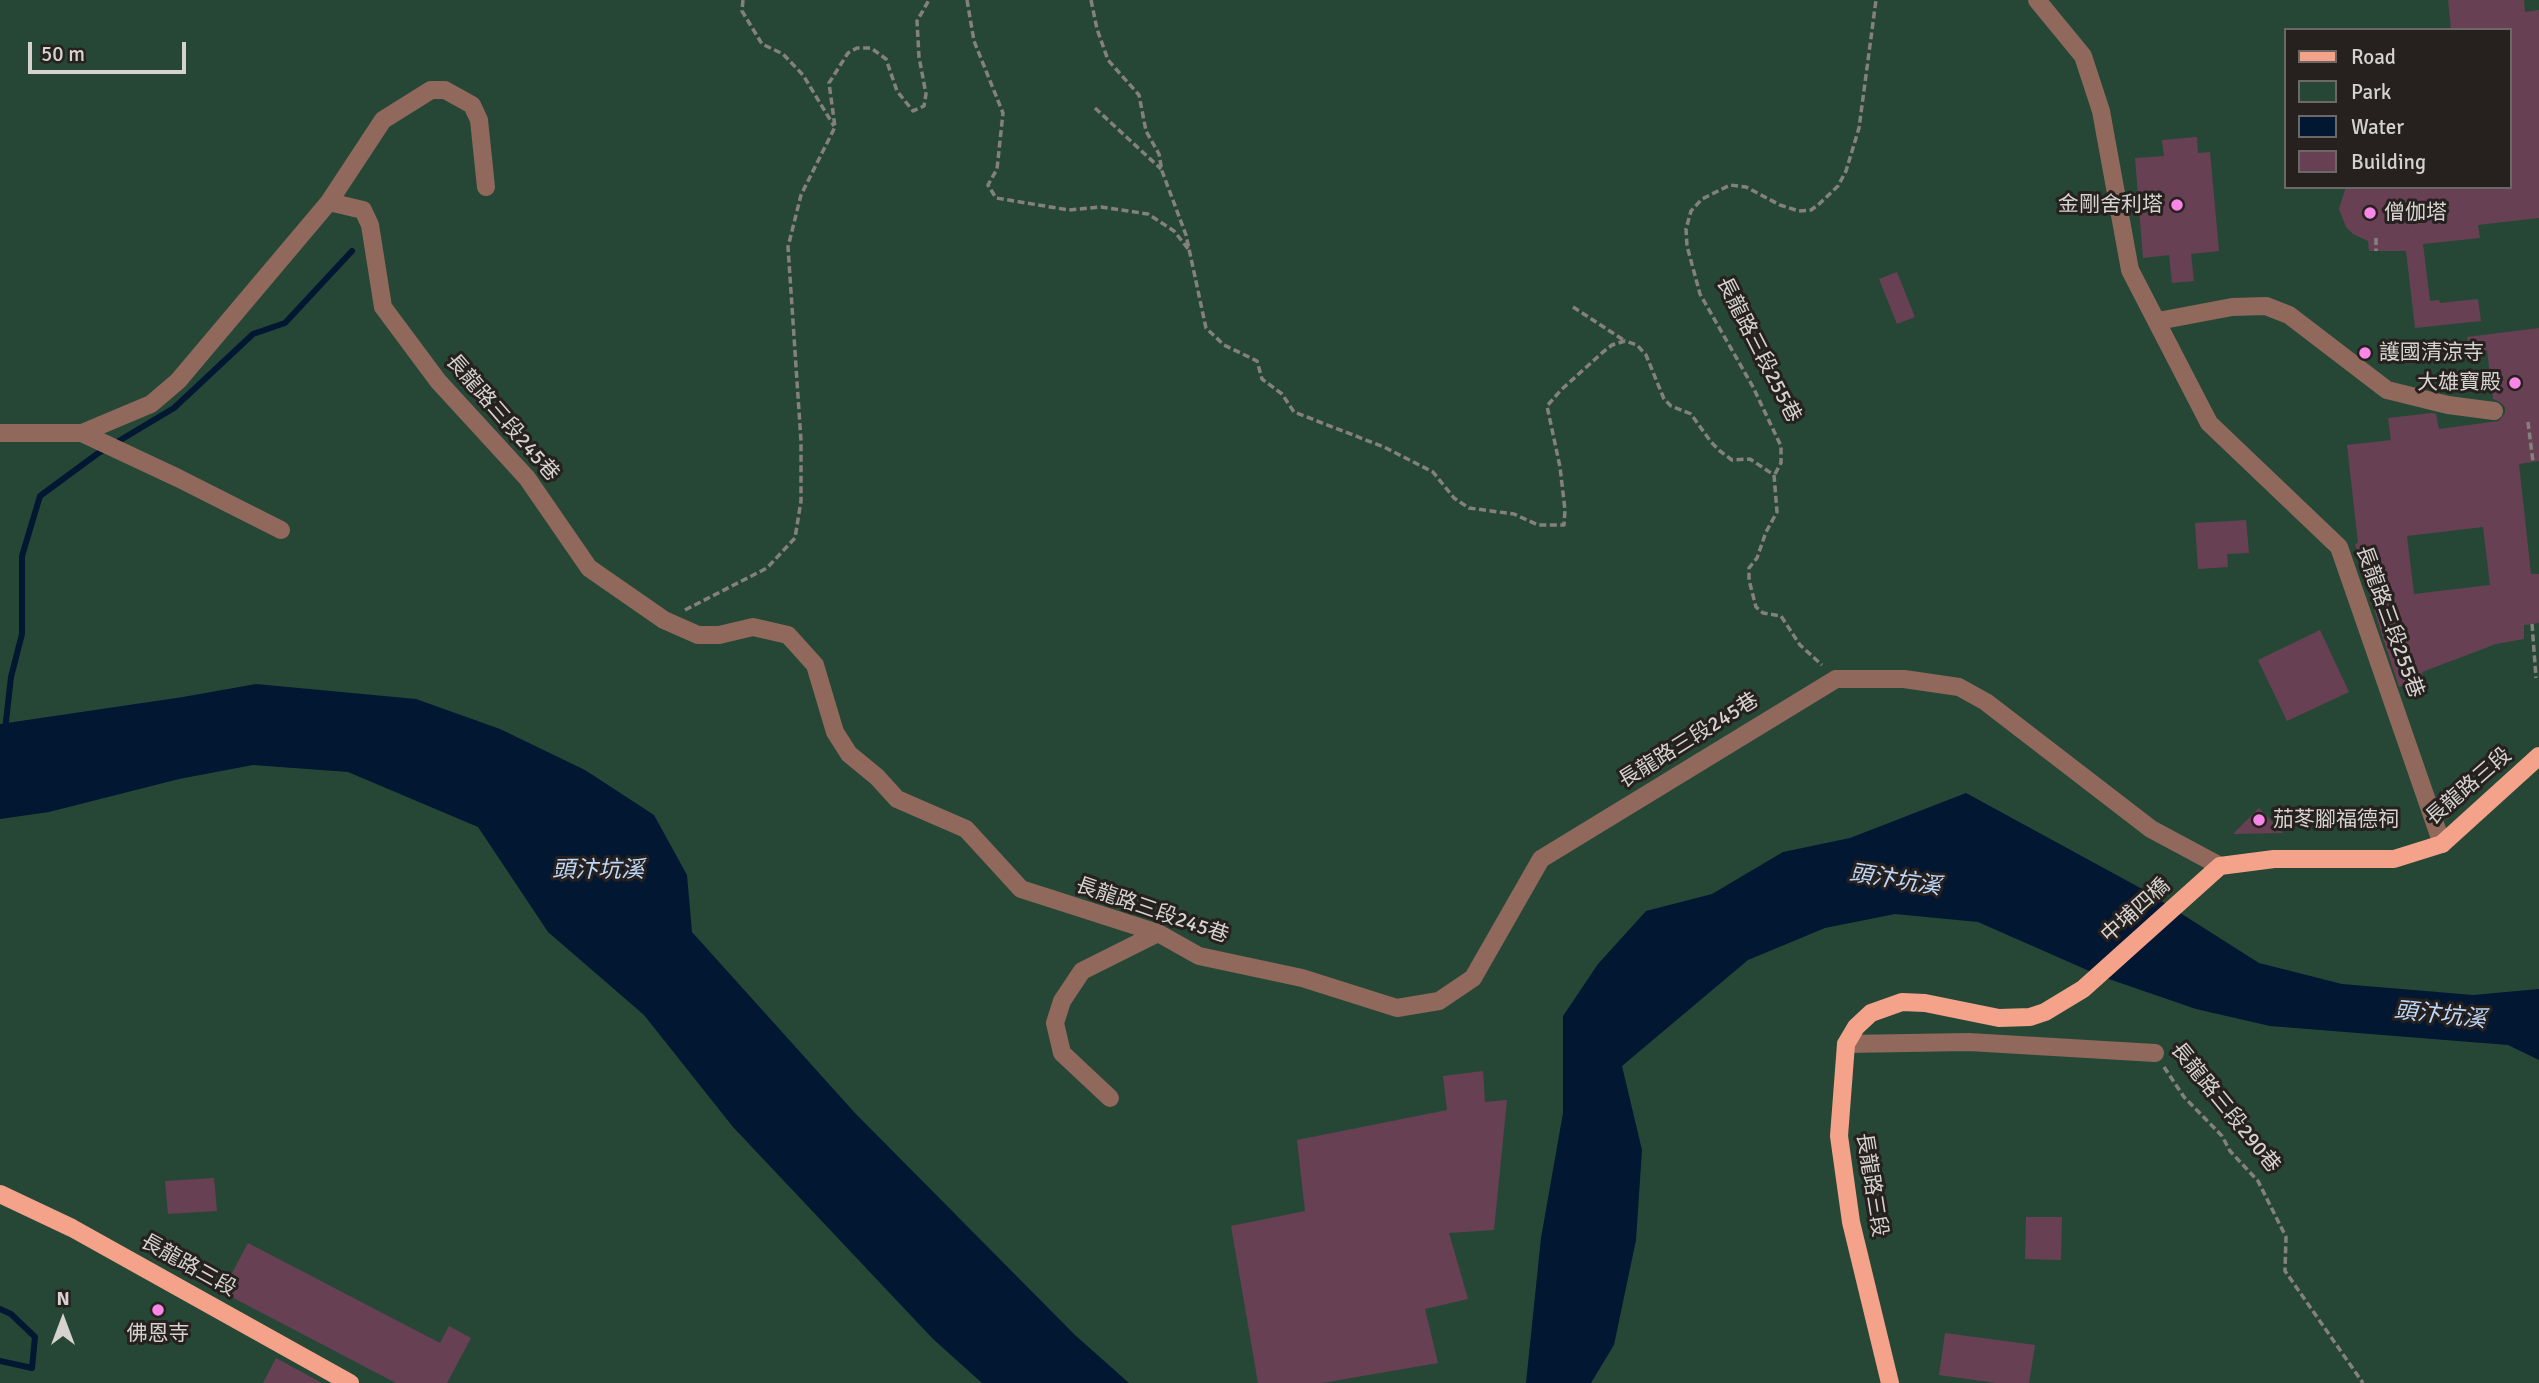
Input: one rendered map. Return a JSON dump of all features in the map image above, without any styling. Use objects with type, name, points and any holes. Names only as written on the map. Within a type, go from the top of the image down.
[{"type":"main road","name":"長龍路三段","points":[[2220,866],[2274,859],[2394,859],[2442,844],[2539,756]]},
{"type":"main road","name":"中埔四橋","points":[[1846,1044],[1857,1027],[1871,1013],[1902,1002],[1926,1003],[1999,1018],[2030,1017],[2045,1012],[2083,989],[2220,866]]},
{"type":"main road","name":"長龍路三段","points":[[1846,1044],[1839,1136],[1851,1222],[1890,1383]]},
{"type":"main road","name":"長龍路三段","points":[[0,1194],[72,1228],[350,1383]]},
{"type":"lane","name":"長龍路三段255巷","points":[[2036,0],[2083,56],[2101,111],[2130,270],[2209,423],[2339,547],[2442,844]]},
{"type":"lane","points":[[0,433],[82,433],[151,404],[178,381],[329,202],[383,120],[431,90],[445,90],[472,105],[480,120],[486,187]]},
{"type":"lane","name":"長龍路三段245巷","points":[[329,202],[363,210],[370,225],[383,307],[438,381],[527,478],[589,568],[664,620],[698,635],[719,635],[753,627],[788,635],[815,665],[835,732],[849,754],[877,776],[897,799],[966,829],[1021,888],[1158,933],[1199,956],[1302,978],[1397,1008],[1438,1000],[1473,978],[1541,859],[1836,680]]},
{"type":"lane","points":[[2158,321],[2232,307],[2266,306],[2289,315],[2388,390],[2448,405],[2494,411]]},
{"type":"lane","points":[[82,433],[281,530]]},
{"type":"lane","points":[[1836,680],[1904,680],[1959,687],[1986,702],[2151,829],[2220,866]]},
{"type":"lane","points":[[1110,1098],[1062,1053],[1055,1023],[1062,1000],[1082,971],[1158,933]]},
{"type":"lane","name":"長龍路三段290巷","points":[[1846,1044],[1969,1042],[2155,1053]]},
{"type":"path","points":[[743,0],[742,11],[762,44],[783,54],[803,75],[835,127]]},
{"type":"path","points":[[664,620],[767,568],[795,538],[801,501],[801,441],[788,247],[801,195],[835,127],[829,83],[848,53],[857,48],[871,48],[886,59],[897,91],[913,111],[924,106],[926,94],[919,57],[917,21],[929,0]]},
{"type":"path","points":[[967,0],[974,41],[1003,113],[997,169],[988,185],[996,198],[1069,210],[1101,208],[1148,214],[1174,232],[1189,250]]},
{"type":"path","points":[[1091,0],[1097,29],[1108,60],[1139,95],[1146,131],[1159,154],[1162,171],[1186,235],[1196,271],[1206,328],[1224,345],[1256,360],[1262,379],[1282,394],[1294,412],[1384,447],[1433,472],[1454,498],[1469,508],[1514,514],[1538,525],[1564,525],[1560,467],[1547,406],[1560,390],[1603,352],[1612,345],[1625,341]]},
{"type":"path","name":"長龍路三段255巷","points":[[1836,680],[1800,645],[1780,616],[1763,613],[1756,607],[1749,580],[1749,568],[1757,558],[1766,532],[1777,512],[1774,475],[1781,463],[1782,446],[1753,387],[1700,294],[1687,246],[1686,229],[1691,211],[1702,200],[1730,185],[1746,187],[1780,205],[1799,211],[1811,210],[1838,186],[1846,171],[1859,128],[1876,0]]},
{"type":"path","points":[[1095,108],[1162,171]]},
{"type":"path","points":[[2376,238],[2376,251]]},
{"type":"path","points":[[1573,307],[1608,332],[1637,345],[1646,355],[1664,399],[1671,406],[1691,414],[1720,451],[1732,460],[1751,459],[1774,475]]},
{"type":"path","points":[[2528,422],[2533,462]]},
{"type":"path","points":[[2532,624],[2536,678]]},
{"type":"path","name":"長龍路三段290巷","points":[[2155,1053],[2184,1097],[2222,1136],[2230,1152],[2258,1181],[2286,1237],[2285,1272],[2363,1383]]},
{"type":"green space","points":[[0,0],[2539,0],[2539,1383],[0,1383]]},
{"type":"water","name":"頭汴坑溪","points":[[256,684],[416,699],[500,729],[585,770],[654,815],[687,875],[692,932],[855,1113],[1075,1335],[1129,1383],[982,1383],[933,1339],[733,1127],[644,1015],[548,932],[478,827],[348,772],[253,765],[179,779],[49,812],[0,819],[0,724]]},
{"type":"water","name":"頭汴坑溪","points":[[1966,793],[2144,890],[2259,963],[2342,984],[2473,995],[2539,989],[2539,1060],[2508,1045],[2270,1026],[2196,1009],[2103,977],[1978,922],[1895,914],[1825,928],[1748,960],[1622,1066],[1642,1150],[1636,1240],[1614,1345],[1591,1383],[1526,1383],[1541,1238],[1563,1113],[1563,1016],[1598,964],[1646,911],[1712,894],[1783,852],[1850,838]]},
{"type":"building","points":[[2448,0],[2524,0],[2525,12],[2539,10],[2539,218],[2478,225],[2480,238],[2423,244],[2430,301],[2439,300],[2440,303],[2478,299],[2481,321],[2415,328],[2406,251],[2369,251],[2368,241],[2353,234],[2346,227],[2339,209],[2345,189],[2511,189],[2511,28],[2451,28]]},
{"type":"building","name":"金剛舍利塔","points":[[2197,137],[2198,153],[2210,152],[2219,251],[2191,254],[2194,281],[2172,283],[2169,255],[2143,258],[2135,158],[2164,156],[2162,140]]},
{"type":"building","points":[[1897,272],[1915,317],[1897,324],[1879,279]]},
{"type":"building","points":[[2539,328],[2539,461],[2519,464],[2531,574],[2539,574],[2539,623],[2524,625],[2524,639],[2496,644],[2422,672],[2423,678],[2399,687],[2355,544],[2358,543],[2347,445],[2391,440],[2388,418],[2432,413],[2436,414],[2439,429],[2499,421],[2505,413],[2505,407],[2493,399],[2487,350],[2469,352],[2467,337]],"holes":[[[2483,527],[2490,585],[2414,594],[2407,536]]]},
{"type":"building","points":[[2246,520],[2249,553],[2227,554],[2228,567],[2198,569],[2195,523]]},
{"type":"building","points":[[2320,630],[2349,692],[2287,721],[2258,660]]},
{"type":"building","name":"茄苳腳福德祠","points":[[2259,808],[2283,833],[2233,834]]},
{"type":"building","points":[[1483,1071],[1485,1102],[1507,1100],[1494,1230],[1449,1233],[1468,1299],[1425,1309],[1438,1363],[1322,1383],[1258,1383],[1231,1226],[1305,1211],[1297,1140],[1447,1110],[1443,1076]]},
{"type":"building","points":[[214,1178],[217,1211],[168,1214],[165,1181]]},
{"type":"building","points":[[2026,1217],[2062,1217],[2061,1260],[2025,1259]]},
{"type":"building","points":[[248,1243],[440,1343],[449,1326],[471,1338],[447,1383],[396,1383],[222,1292]]},
{"type":"building","points":[[1945,1333],[2035,1345],[2029,1383],[1996,1383],[1939,1375]]},
{"type":"building","points":[[276,1358],[322,1383],[263,1383]]},
{"type":"waterway","points":[[5,730],[11,677],[22,634],[22,556],[40,496],[97,454],[174,408],[253,334],[285,323],[352,251]]},
{"type":"waterway","points":[[0,1309],[11,1314],[35,1337],[32,1368],[0,1361]]},
{"type":"place","name":"金剛舍利塔","points":[[2177,205]]},
{"type":"place","name":"僧伽塔","points":[[2370,213]]},
{"type":"place","name":"護國清涼寺","points":[[2365,353]]},
{"type":"place","name":"大雄寶殿","points":[[2515,383]]},
{"type":"place","name":"茄苳腳福德祠","points":[[2259,820]]},
{"type":"place","name":"佛恩寺","points":[[158,1310]]}]
